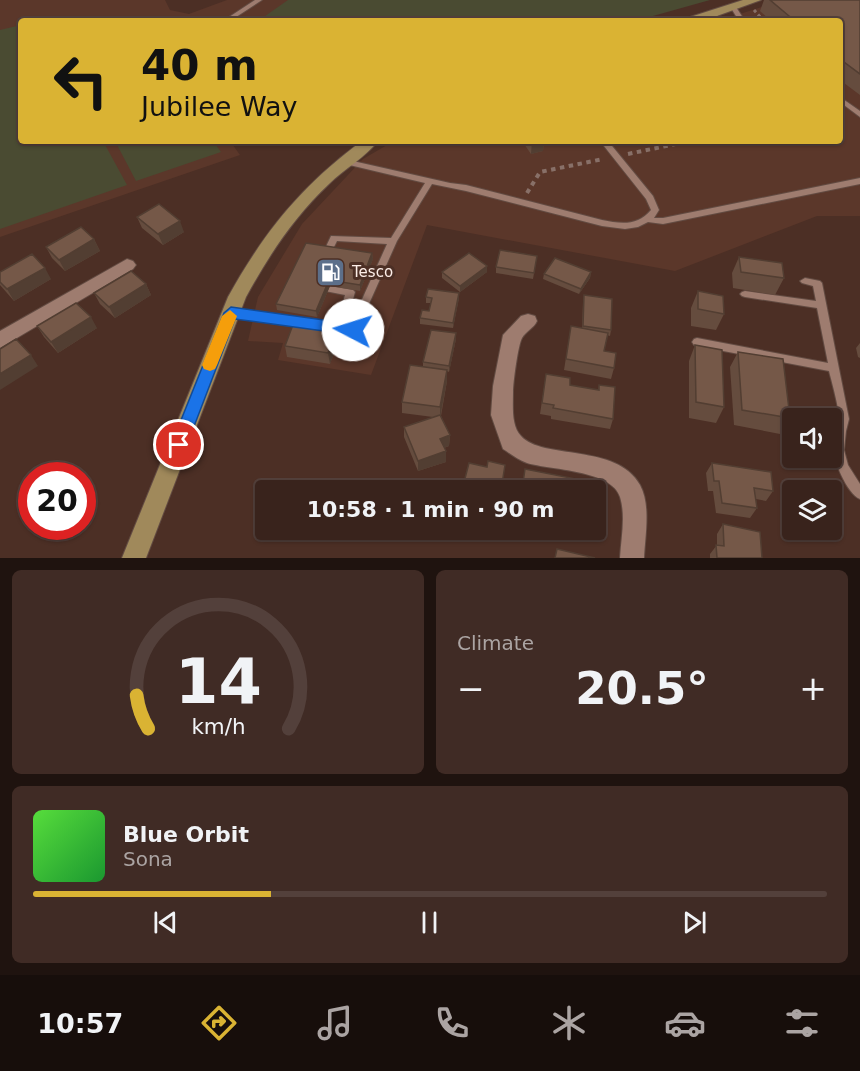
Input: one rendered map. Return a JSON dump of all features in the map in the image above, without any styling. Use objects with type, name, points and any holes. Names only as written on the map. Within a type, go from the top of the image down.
[{"type":"street","points":[[718,18],[734,8],[755,0]]},
{"type":"street","points":[[134,558],[231,313],[259,256],[285,219],[311,190],[367,144]]},
{"type":"street","points":[[0,340],[127,265]]},
{"type":"street","points":[[528,321],[513,335],[503,386],[502,415],[511,442],[529,454],[582,463],[618,476],[631,491],[634,511],[632,558]]},
{"type":"lane","points":[[231,18],[260,0]]},
{"type":"lane","points":[[734,8],[740,18]]},
{"type":"lane","points":[[843,101],[860,115]]},
{"type":"lane","points":[[607,144],[650,198],[656,210],[649,220]]},
{"type":"lane","points":[[344,161],[621,226],[637,225],[649,220],[663,221],[860,181]]},
{"type":"lane","points":[[231,313],[353,330],[393,241],[429,182]]},
{"type":"lane","points":[[320,267],[334,238],[393,241]]},
{"type":"lane","points":[[316,276],[311,286],[350,292],[340,330]]},
{"type":"lane","points":[[805,281],[817,283],[822,305],[844,419],[837,438],[841,465],[860,494]]},
{"type":"lane","points":[[745,294],[822,305]]},
{"type":"lane","points":[[697,342],[834,368]]},
{"type":"path","points":[[522,203],[540,172],[677,144]]},
{"type":"shaded area","points":[[0,0],[165,0],[170,10],[189,14],[227,0],[290,0],[266,18],[18,18],[18,144],[232,144],[240,155],[0,237]]},
{"type":"shaded area","points":[[860,0],[860,216],[817,216],[675,271],[427,225],[371,375],[278,360],[283,343],[248,341],[258,297],[302,224],[363,159],[389,144],[843,144],[843,18],[727,18],[765,6]]},
{"type":"green space","points":[[288,0],[710,0],[646,18],[262,18]]},
{"type":"green space","points":[[18,26],[18,144],[105,144],[127,185],[0,229],[0,30]]},
{"type":"green space","points":[[117,144],[215,144],[221,152],[136,181]]},
{"type":"building","points":[[770,0],[860,0],[860,74],[843,61],[843,18],[791,18]]},
{"type":"building","points":[[159,204],[180,221],[158,234],[137,217]]},
{"type":"building","points":[[81,227],[94,239],[59,260],[46,247]]},
{"type":"building","name":"Tesco","points":[[306,243],[372,253],[360,285],[329,280],[316,311],[276,304]]},
{"type":"building","points":[[500,250],[537,256],[534,273],[496,267]]},
{"type":"building","points":[[469,253],[487,266],[460,286],[442,272]]},
{"type":"building","points":[[32,254],[45,268],[7,289],[0,282],[0,272]]},
{"type":"building","points":[[739,257],[782,263],[784,278],[741,272]]},
{"type":"building","points":[[555,258],[591,272],[581,289],[544,274]]},
{"type":"building","points":[[131,271],[146,284],[109,307],[94,293]]},
{"type":"building","points":[[428,289],[459,293],[453,323],[420,318],[422,310],[429,311],[432,298],[426,297]]},
{"type":"building","points":[[698,291],[723,296],[724,314],[698,309]]},
{"type":"building","points":[[584,295],[612,299],[611,330],[583,326]]},
{"type":"building","points":[[76,303],[91,317],[51,342],[37,326]]},
{"type":"building","points":[[294,322],[337,328],[328,353],[285,346]]},
{"type":"building","points":[[571,326],[608,333],[604,351],[616,353],[614,368],[566,359]]},
{"type":"building","points":[[431,330],[456,333],[449,366],[423,362]]},
{"type":"building","points":[[16,339],[31,355],[0,374],[0,349]]},
{"type":"building","points":[[695,345],[722,350],[724,407],[696,402]]},
{"type":"building","points":[[738,352],[783,359],[789,408],[782,408],[782,417],[742,410]]},
{"type":"building","points":[[410,365],[447,370],[440,407],[402,402]]},
{"type":"building","points":[[546,374],[570,378],[570,385],[599,390],[599,385],[615,387],[613,419],[553,408],[554,405],[542,403]]},
{"type":"building","points":[[440,415],[450,435],[440,439],[446,451],[418,461],[404,427]]},
{"type":"building","points":[[488,461],[505,465],[503,480],[465,480],[469,463],[487,467]]},
{"type":"building","points":[[712,463],[771,472],[773,491],[754,488],[757,508],[722,503],[719,481],[714,481]]},
{"type":"building","points":[[525,469],[576,479],[576,480],[523,480]]},
{"type":"building","points":[[723,524],[760,532],[762,558],[717,558],[716,545],[724,546]]},
{"type":"building","points":[[557,549],[595,558],[555,558]]},
{"type":"slow traffic","points":[[210,365],[230,316]]},
{"type":"place","name":"Tesco","points":[[331,272]]},
{"type":"route","points":[[179,445],[231,313],[353,330]]}]
